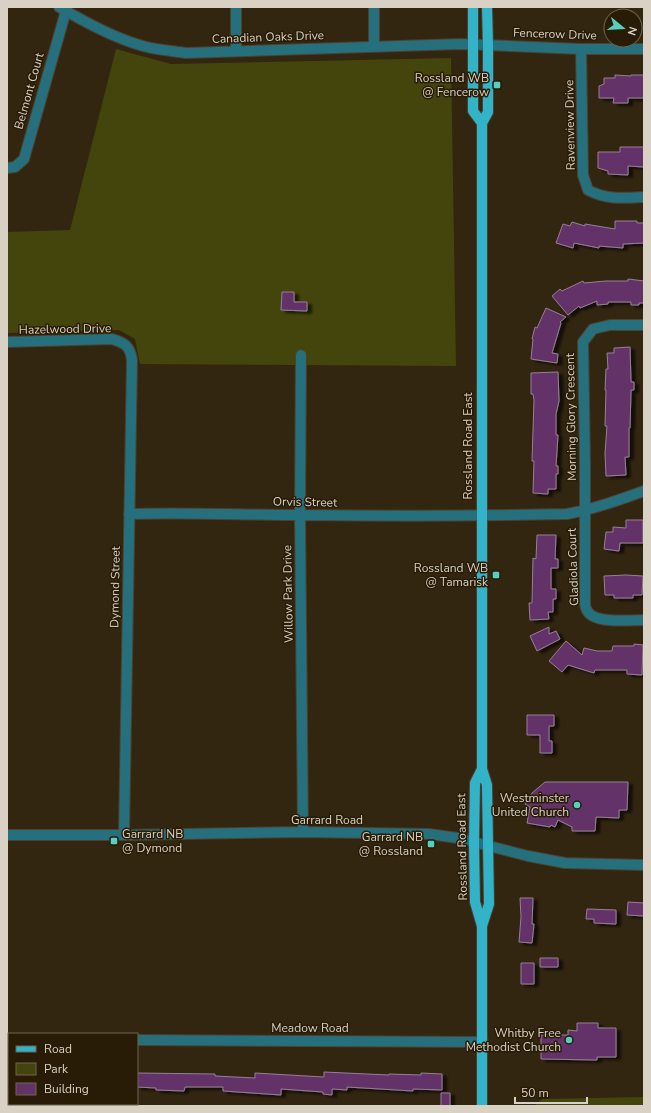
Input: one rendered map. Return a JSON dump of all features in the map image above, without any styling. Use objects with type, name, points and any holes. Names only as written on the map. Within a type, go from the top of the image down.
[{"type":"main road","name":"Rossland Road East","points":[[473,7],[473,111],[482,123]]},
{"type":"main road","name":"Rossland Road East","points":[[482,926],[489,904],[487,785],[482,768],[481,516],[482,123],[488,112],[487,7]]},
{"type":"main road","name":"Rossland Road East","points":[[482,768],[475,783],[474,843],[475,902],[482,926],[482,1106]]},
{"type":"street","points":[[236,7],[236,51]]},
{"type":"street","points":[[374,7],[374,46]]},
{"type":"street","name":"Canadian Oaks Drive","points":[[64,8],[114,36],[144,47],[186,53],[374,46],[488,45]]},
{"type":"street","name":"Belmont Court","points":[[7,168],[15,167],[24,159],[64,8]]},
{"type":"street","name":"Fencerow Drive","points":[[488,45],[581,49],[644,49]]},
{"type":"street","name":"Ravenview Drive","points":[[581,49],[583,175],[588,190],[598,195],[611,198],[644,197]]},
{"type":"street","name":"Morning Glory Crescent","points":[[584,511],[585,461],[583,342],[593,329],[610,325],[644,325]]},
{"type":"street","name":"Hazelwood Drive","points":[[7,342],[112,339],[122,342]]},
{"type":"street","name":"Dymond Street","points":[[122,342],[131,353],[132,360],[124,835]]},
{"type":"street","name":"Willow Park Drive","points":[[301,355],[300,515],[303,832]]},
{"type":"street","name":"Orvis Street","points":[[129,514],[172,513],[481,516],[568,514],[584,511],[644,491]]},
{"type":"street","name":"Gladiola Court","points":[[584,511],[584,603],[588,612],[595,618],[608,620],[644,620]]},
{"type":"street","name":"Garrard Road","points":[[7,835],[303,832],[429,834],[458,838],[488,847],[565,863],[644,865]]},
{"type":"street","name":"Meadow Road","points":[[138,1040],[483,1042]]},
{"type":"green space","points":[[116,49],[171,64],[451,58],[456,366],[140,364],[135,339],[119,330],[7,333],[7,232],[70,230]]},
{"type":"green space","points":[[644,1097],[644,1106],[536,1106],[536,1104],[542,1099]]},
{"type":"building","points":[[615,75],[644,75],[644,98],[628,98],[628,103],[613,103],[614,98],[599,98],[599,86],[604,84],[604,78],[615,78]]},
{"type":"building","points":[[620,147],[644,147],[644,167],[628,166],[628,175],[608,174],[608,171],[598,168],[598,152],[620,152]]},
{"type":"building","points":[[615,221],[637,221],[637,223],[644,223],[644,243],[623,244],[623,248],[599,246],[599,248],[574,243],[573,248],[556,243],[563,224],[570,226],[572,222],[585,226],[585,224],[615,229]]},
{"type":"building","points":[[628,279],[644,281],[644,303],[639,303],[639,305],[631,305],[631,302],[608,302],[608,304],[597,305],[597,301],[580,308],[579,306],[568,315],[552,296],[560,289],[562,291],[583,281],[584,283],[628,281]]},
{"type":"building","points":[[282,292],[294,292],[294,302],[307,302],[307,311],[281,310]]},
{"type":"building","points":[[546,308],[566,317],[560,322],[561,323],[552,353],[558,354],[557,363],[531,359],[532,339],[535,327],[537,328]]},
{"type":"building","points":[[630,347],[631,382],[634,382],[634,390],[631,390],[629,457],[625,457],[626,475],[606,476],[605,453],[607,426],[605,426],[605,390],[606,369],[608,369],[607,353],[614,353],[614,348]]},
{"type":"building","points":[[558,372],[559,401],[556,414],[556,435],[558,435],[556,466],[558,466],[558,474],[556,474],[556,489],[548,489],[548,494],[533,493],[534,461],[532,461],[534,400],[533,394],[531,394],[531,373]]},
{"type":"building","points":[[626,520],[643,520],[643,543],[620,543],[619,551],[604,549],[606,532],[613,532],[613,527],[626,528]]},
{"type":"building","points":[[537,535],[556,535],[555,559],[558,559],[558,568],[551,568],[551,589],[556,589],[556,599],[553,599],[553,612],[548,612],[549,619],[530,620],[529,603],[532,603],[533,558],[536,559]]},
{"type":"building","points":[[604,576],[643,576],[642,595],[633,595],[633,598],[614,598],[614,595],[605,595]]},
{"type":"building","points":[[549,627],[549,634],[556,631],[560,639],[537,651],[530,636]]},
{"type":"building","points":[[566,641],[582,655],[584,648],[597,651],[612,651],[613,646],[634,646],[634,644],[643,645],[642,675],[627,674],[627,670],[595,670],[594,673],[568,665],[562,672],[549,661]]},
{"type":"building","points":[[527,715],[554,715],[554,726],[549,726],[549,741],[552,741],[552,753],[540,753],[540,735],[527,735]]},
{"type":"building","name":"Westminster United Church","points":[[545,782],[628,782],[627,810],[619,810],[619,818],[596,817],[595,831],[572,831],[572,827],[558,820],[555,827],[551,825],[550,827],[527,823],[530,807],[525,804],[532,793]]},
{"type":"building","points":[[520,898],[533,898],[532,924],[534,924],[532,943],[519,942],[521,917]]},
{"type":"building","points":[[628,902],[644,903],[644,916],[627,915]]},
{"type":"building","points":[[587,909],[616,910],[616,924],[594,923],[594,919],[586,919]]},
{"type":"building","points":[[540,958],[558,958],[558,967],[540,967]]},
{"type":"building","points":[[521,963],[534,963],[534,984],[521,984]]},
{"type":"building","name":"Whitby Free Methodist Church","points":[[577,1023],[598,1023],[598,1028],[616,1028],[616,1057],[597,1057],[597,1060],[541,1059],[541,1035],[568,1035],[568,1030],[577,1031]]},
{"type":"building","points":[[324,1072],[389,1075],[421,1075],[421,1073],[442,1074],[442,1090],[413,1089],[413,1091],[347,1087],[347,1090],[332,1089],[332,1095],[323,1094],[323,1092],[281,1089],[281,1095],[223,1091],[223,1087],[185,1087],[184,1091],[156,1090],[156,1088],[138,1087],[138,1073],[215,1074],[215,1076],[255,1078],[255,1073],[324,1077]]},
{"type":"building","points":[[441,1093],[450,1093],[450,1106],[441,1106]]},
{"type":"place","name":"Rossland WB @ Fencerow","points":[[497,85]]},
{"type":"place","name":"Rossland WB @ Tamarisk","points":[[496,575]]},
{"type":"place","name":"Westminster United Church","points":[[577,805]]},
{"type":"place","name":"Garrard NB @ Dymond","points":[[114,841]]},
{"type":"place","name":"Garrard NB @ Rossland","points":[[431,844]]},
{"type":"place","name":"Whitby Free Methodist Church","points":[[569,1040]]}]
